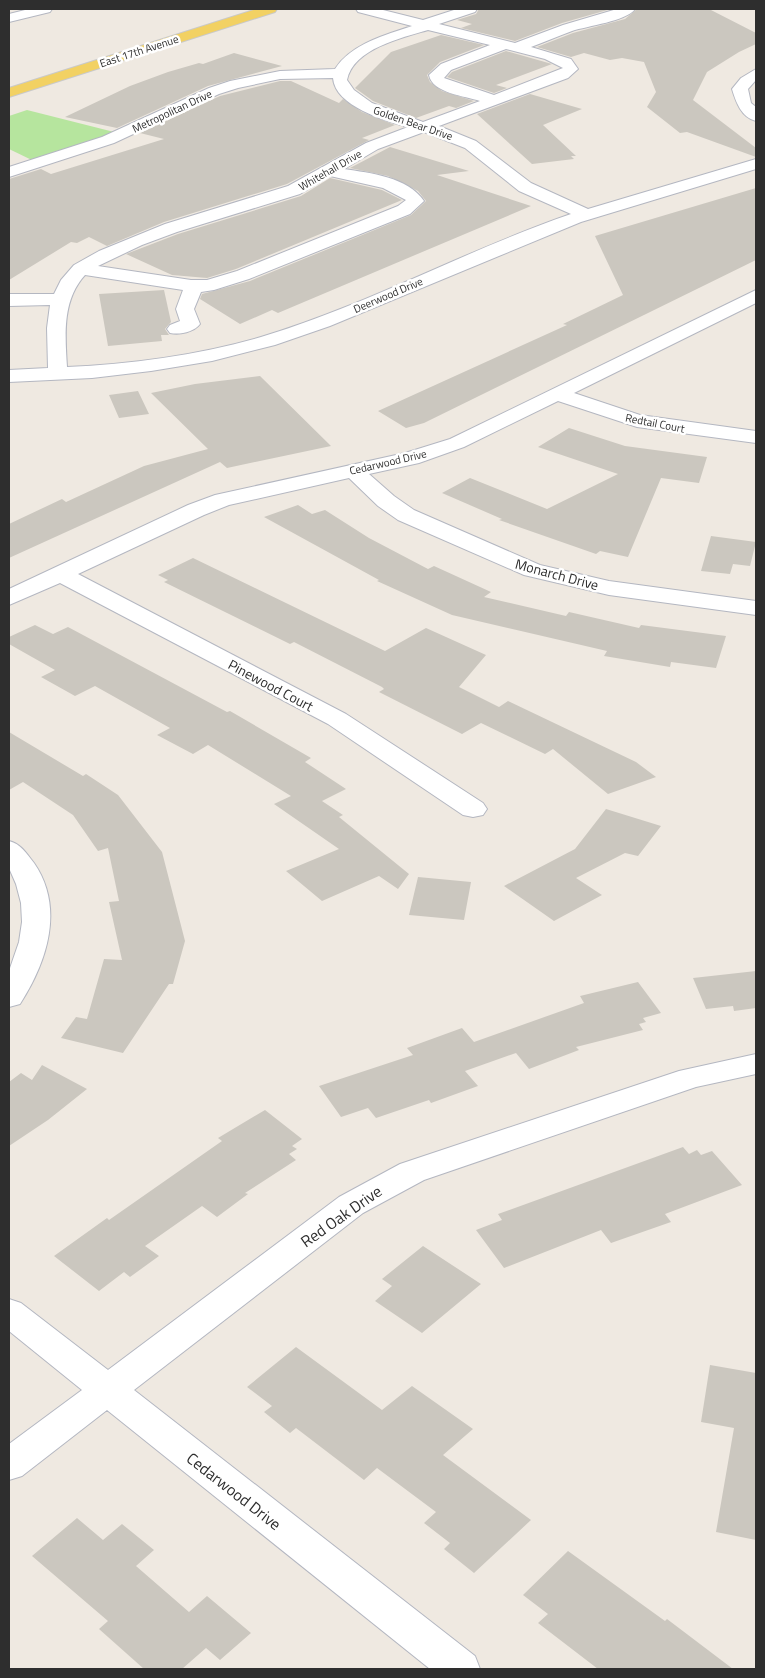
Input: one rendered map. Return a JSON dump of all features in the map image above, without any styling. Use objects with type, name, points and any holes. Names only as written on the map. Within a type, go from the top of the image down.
[{"type":"main road","name":"East 17th Avenue","points":[[9,92],[270,9]]},
{"type":"street","points":[[9,18],[46,9]]},
{"type":"street","name":"Whitehall Drive","points":[[58,374],[56,348],[60,299],[69,280],[80,269],[117,248],[294,190],[330,171],[365,149],[563,75],[571,69],[562,60],[363,9]]},
{"type":"street","points":[[341,73],[346,63],[363,50],[470,9]]},
{"type":"street","points":[[494,100],[442,84],[437,80],[436,75],[448,66],[568,28],[607,18],[628,9]]},
{"type":"street","name":"Golden Bear Drive","points":[[341,73],[342,86],[357,101],[386,116],[465,141],[522,185],[586,214]]},
{"type":"street","name":"Metropolitan Drive","points":[[9,172],[108,140],[235,84],[280,75],[341,73]]},
{"type":"street","points":[[756,73],[746,81],[740,90],[744,104],[756,116]]},
{"type":"street","name":"Deerwood Drive","points":[[9,376],[122,369],[181,360],[275,338],[323,322],[586,214],[756,164]]},
{"type":"street","points":[[80,269],[194,286],[218,284],[404,210],[416,201],[410,194],[398,188],[330,171]]},
{"type":"street","points":[[177,330],[190,324],[185,309],[194,286]]},
{"type":"street","name":"Cedarwood Drive","points":[[9,598],[210,504],[445,448],[756,296]]},
{"type":"street","points":[[9,300],[60,299]]},
{"type":"street","name":"Redtail Court","points":[[557,394],[637,421],[756,437]]},
{"type":"street","name":"Monarch Drive","points":[[353,470],[386,501],[406,515],[526,568],[608,588],[756,608]]},
{"type":"street","name":"Pinewood Court","points":[[60,574],[337,720],[385,749],[473,809]]},
{"type":"street","points":[[9,849],[21,864],[30,883],[37,909],[37,929],[27,967],[9,998]]},
{"type":"street","name":"Red Oak Drive","points":[[9,1466],[351,1205],[397,1178],[690,1078],[756,1064]]},
{"type":"street","name":"Cedarwood Drive","points":[[9,1312],[106,1391],[460,1669]]},
{"type":"green space","points":[[27,110],[122,134],[38,163],[9,149],[9,116]]},
{"type":"building","points":[[479,9],[611,9],[562,23],[515,41],[461,28],[472,24],[457,20],[476,14]]},
{"type":"building","points":[[637,9],[709,9],[756,33],[756,44],[707,72],[693,100],[756,148],[756,157],[687,132],[680,133],[647,107],[656,92],[644,62],[622,58],[610,60],[584,53],[571,57],[537,47],[573,33],[625,19]]},
{"type":"building","points":[[441,35],[484,45],[440,62],[427,75],[430,82],[442,91],[474,101],[456,108],[449,106],[416,118],[373,101],[355,88],[391,52]]},
{"type":"building","points":[[506,51],[552,64],[496,85],[507,88],[494,93],[447,77],[452,72]]},
{"type":"building","points":[[234,53],[282,66],[208,86],[117,128],[65,117],[130,86],[168,72],[199,63],[203,64]]},
{"type":"building","points":[[280,81],[291,81],[339,103],[343,99],[362,112],[395,125],[362,138],[369,140],[287,184],[164,222],[107,246],[89,237],[77,243],[71,242],[9,280],[9,179],[41,169],[51,174],[164,139],[140,133],[220,96]]},
{"type":"building","points":[[530,94],[582,109],[543,125],[576,156],[571,156],[574,159],[532,164],[477,114]]},
{"type":"building","points":[[390,147],[469,171],[437,175],[531,206],[278,313],[272,310],[240,324],[200,299],[202,294],[250,281],[411,215],[426,201],[418,191],[388,176],[350,168]]},
{"type":"building","points":[[330,178],[382,190],[402,200],[236,269],[207,278],[172,275],[126,254],[178,234],[301,196]]},
{"type":"building","points":[[756,188],[756,260],[424,423],[406,428],[378,411],[567,325],[563,324],[623,295],[595,236]]},
{"type":"building","points":[[164,290],[171,322],[165,329],[169,335],[161,335],[162,341],[108,346],[99,294]]},
{"type":"building","points":[[260,376],[331,446],[227,468],[220,462],[9,558],[9,524],[62,499],[66,502],[144,466],[208,449],[151,393],[195,384]]},
{"type":"building","points":[[138,391],[149,414],[119,418],[109,395]]},
{"type":"building","points":[[569,428],[625,446],[707,457],[699,483],[661,478],[628,557],[600,551],[596,554],[499,520],[502,519],[442,493],[470,478],[547,509],[618,474],[538,447]]},
{"type":"building","points":[[298,505],[312,514],[325,510],[369,538],[428,569],[434,566],[491,592],[484,597],[566,616],[569,612],[639,628],[641,625],[726,636],[716,668],[671,662],[670,667],[604,656],[607,651],[452,615],[377,581],[379,580],[264,517]]},
{"type":"building","points":[[711,536],[756,542],[750,566],[733,564],[730,574],[701,571]]},
{"type":"building","points":[[193,558],[385,651],[426,628],[486,655],[459,687],[499,707],[508,701],[636,762],[656,777],[608,794],[553,749],[545,754],[481,723],[462,734],[379,692],[384,689],[382,687],[294,642],[290,644],[164,582],[168,580],[158,575]]},
{"type":"building","points":[[35,625],[53,634],[68,627],[227,712],[230,711],[311,758],[305,762],[346,789],[322,801],[343,815],[339,817],[409,874],[398,889],[379,876],[322,901],[286,871],[339,849],[274,804],[291,796],[208,745],[193,754],[157,735],[170,728],[95,686],[75,696],[41,677],[55,670],[9,644],[9,637]]},
{"type":"building","points":[[9,732],[83,776],[86,774],[118,795],[162,852],[185,941],[173,984],[169,984],[123,1053],[61,1038],[76,1017],[87,1019],[104,959],[122,960],[109,902],[119,901],[108,848],[98,851],[73,815],[23,782],[9,790]]},
{"type":"building","points":[[606,809],[661,826],[638,856],[625,853],[576,878],[602,895],[554,921],[504,886],[575,849]]},
{"type":"building","points":[[418,877],[471,882],[464,920],[409,915]]},
{"type":"building","points":[[756,971],[756,1008],[734,1011],[733,1006],[706,1009],[693,978]]},
{"type":"building","points":[[638,982],[661,1013],[643,1018],[646,1022],[639,1024],[643,1030],[576,1047],[579,1050],[529,1069],[516,1053],[465,1071],[478,1086],[431,1103],[429,1100],[376,1118],[368,1108],[341,1117],[319,1086],[413,1055],[407,1048],[462,1028],[474,1042],[584,1003],[580,996]]},
{"type":"building","points":[[42,1065],[87,1089],[48,1120],[9,1146],[9,1082],[21,1073],[32,1080]]},
{"type":"building","points":[[265,1110],[302,1139],[292,1146],[297,1149],[289,1154],[296,1160],[245,1193],[248,1194],[217,1217],[202,1206],[145,1246],[159,1256],[130,1277],[124,1272],[99,1291],[54,1256],[222,1141],[218,1138]]},
{"type":"building","points":[[683,1147],[689,1154],[697,1150],[701,1155],[712,1151],[742,1185],[665,1214],[671,1222],[611,1243],[601,1230],[504,1268],[476,1230],[502,1220],[498,1214]]},
{"type":"building","points":[[423,1246],[481,1284],[422,1333],[375,1301],[392,1286],[382,1279]]},
{"type":"building","points":[[296,1347],[382,1410],[412,1386],[473,1429],[443,1455],[531,1520],[474,1573],[444,1549],[450,1543],[424,1523],[436,1512],[377,1468],[364,1480],[296,1428],[290,1433],[264,1412],[272,1406],[247,1387]]},
{"type":"building","points":[[710,1365],[756,1373],[756,1540],[716,1532],[734,1428],[701,1422]]},
{"type":"building","points":[[77,1518],[103,1540],[122,1524],[154,1550],[136,1566],[189,1612],[207,1596],[251,1633],[220,1660],[206,1648],[182,1669],[144,1669],[99,1629],[108,1621],[32,1556]]},
{"type":"building","points":[[568,1551],[665,1621],[667,1619],[733,1669],[598,1669],[538,1623],[548,1614],[523,1595]]}]
